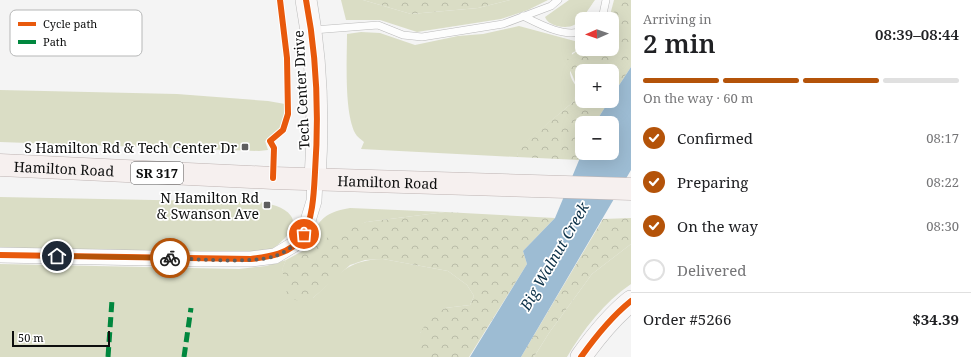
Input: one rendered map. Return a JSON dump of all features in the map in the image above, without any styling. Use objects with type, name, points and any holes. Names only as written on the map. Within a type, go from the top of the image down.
[{"type":"main road","name":"Tech Center Drive","points":[[306,0],[312,30],[316,88],[318,135],[315,179]]},
{"type":"main road","name":"Hamilton Road","points":[[0,165],[315,179],[631,189]]},
{"type":"main road","points":[[581,357],[612,317],[631,301]]},
{"type":"street","points":[[0,255],[200,259],[251,259],[275,256],[293,245],[304,234],[314,201],[315,179]]},
{"type":"lane","points":[[312,30],[378,25],[403,35],[422,38],[456,30],[503,24],[551,6],[558,0]]},
{"type":"lane","points":[[603,12],[606,0]]},
{"type":"lane","points":[[523,16],[541,25],[575,33]]},
{"type":"green space","points":[[341,0],[363,0],[411,14],[478,8],[510,0],[548,0],[528,10],[501,19],[417,32],[380,20],[346,20]]},
{"type":"green space","points":[[363,0],[510,0],[478,8],[411,14]]},
{"type":"green space","points":[[569,0],[595,0],[587,12],[575,12],[575,24],[571,26],[564,27],[551,24],[545,17]]},
{"type":"green space","points":[[614,0],[631,0],[631,67],[619,85],[619,64],[575,64],[575,82],[566,61],[575,53],[575,56],[619,56],[619,12],[611,12]]},
{"type":"green space","points":[[519,26],[575,41],[575,52],[572,53],[570,73],[575,84],[575,97],[572,103],[519,148],[517,157],[361,149],[364,142],[355,133],[349,112],[347,85],[347,34],[361,32],[380,33],[415,45],[458,36],[483,34]]},
{"type":"green space","points":[[0,90],[177,94],[268,101],[285,104],[285,111],[283,122],[279,130],[265,141],[268,150],[259,151],[0,142]]},
{"type":"green space","points":[[575,97],[575,108],[605,108],[599,116],[575,116],[575,160],[517,157],[518,148],[572,103]]},
{"type":"green space","points":[[0,197],[259,202],[285,210],[291,216],[293,225],[284,239],[276,246],[272,249],[257,253],[0,250]]},
{"type":"green space","points":[[350,208],[445,212],[366,222],[308,248],[314,231],[326,216],[340,210]]},
{"type":"green space","points":[[445,212],[555,218],[523,251],[527,264],[469,357],[420,357],[420,333],[429,319],[445,308],[470,305],[474,296],[467,285],[448,271],[383,259],[365,260],[350,265],[313,298],[303,301],[288,299],[282,269],[286,260],[341,230],[366,222]]},
{"type":"green space","points":[[631,218],[631,244],[592,274],[549,333],[534,357],[521,357],[603,219]]},
{"type":"green space","points":[[631,244],[631,284],[612,299],[595,317],[567,357],[534,357],[549,333],[592,274]]},
{"type":"green space","points":[[383,259],[448,271],[467,285],[474,296],[470,305],[445,308],[420,333],[420,357],[0,357],[0,264],[239,269],[266,266],[286,260],[282,270],[313,298],[344,270],[351,266],[360,262]]},
{"type":"water","name":"Big Walnut Creek","points":[[631,67],[631,170],[521,357],[470,357],[527,264],[523,251],[555,218],[579,160],[619,160],[619,116],[599,116],[605,108],[619,108],[619,85]]},
{"type":"marked path","points":[[108,357],[112,300]]},
{"type":"marked path","points":[[184,357],[191,308]]},
{"type":"cycle path","points":[[273,178],[274,148],[270,141],[283,130],[288,114],[287,58],[280,0]]},
{"type":"cycle path","points":[[0,255],[251,259],[279,254],[297,243],[306,230],[311,214],[317,129],[315,64],[306,0]]},
{"type":"cycle path","points":[[581,357],[604,327],[631,301]]},
{"type":"way so far","points":[[170,258],[251,259],[275,256],[301,239],[304,234]]},
{"type":"place","name":"S Hamilton Rd & Tech Center Dr","points":[[245,147]]},
{"type":"place","name":"N Hamilton Rd & Swanson Ave","points":[[267,205]]},
{"type":"route","points":[[57,256],[170,258]]}]
